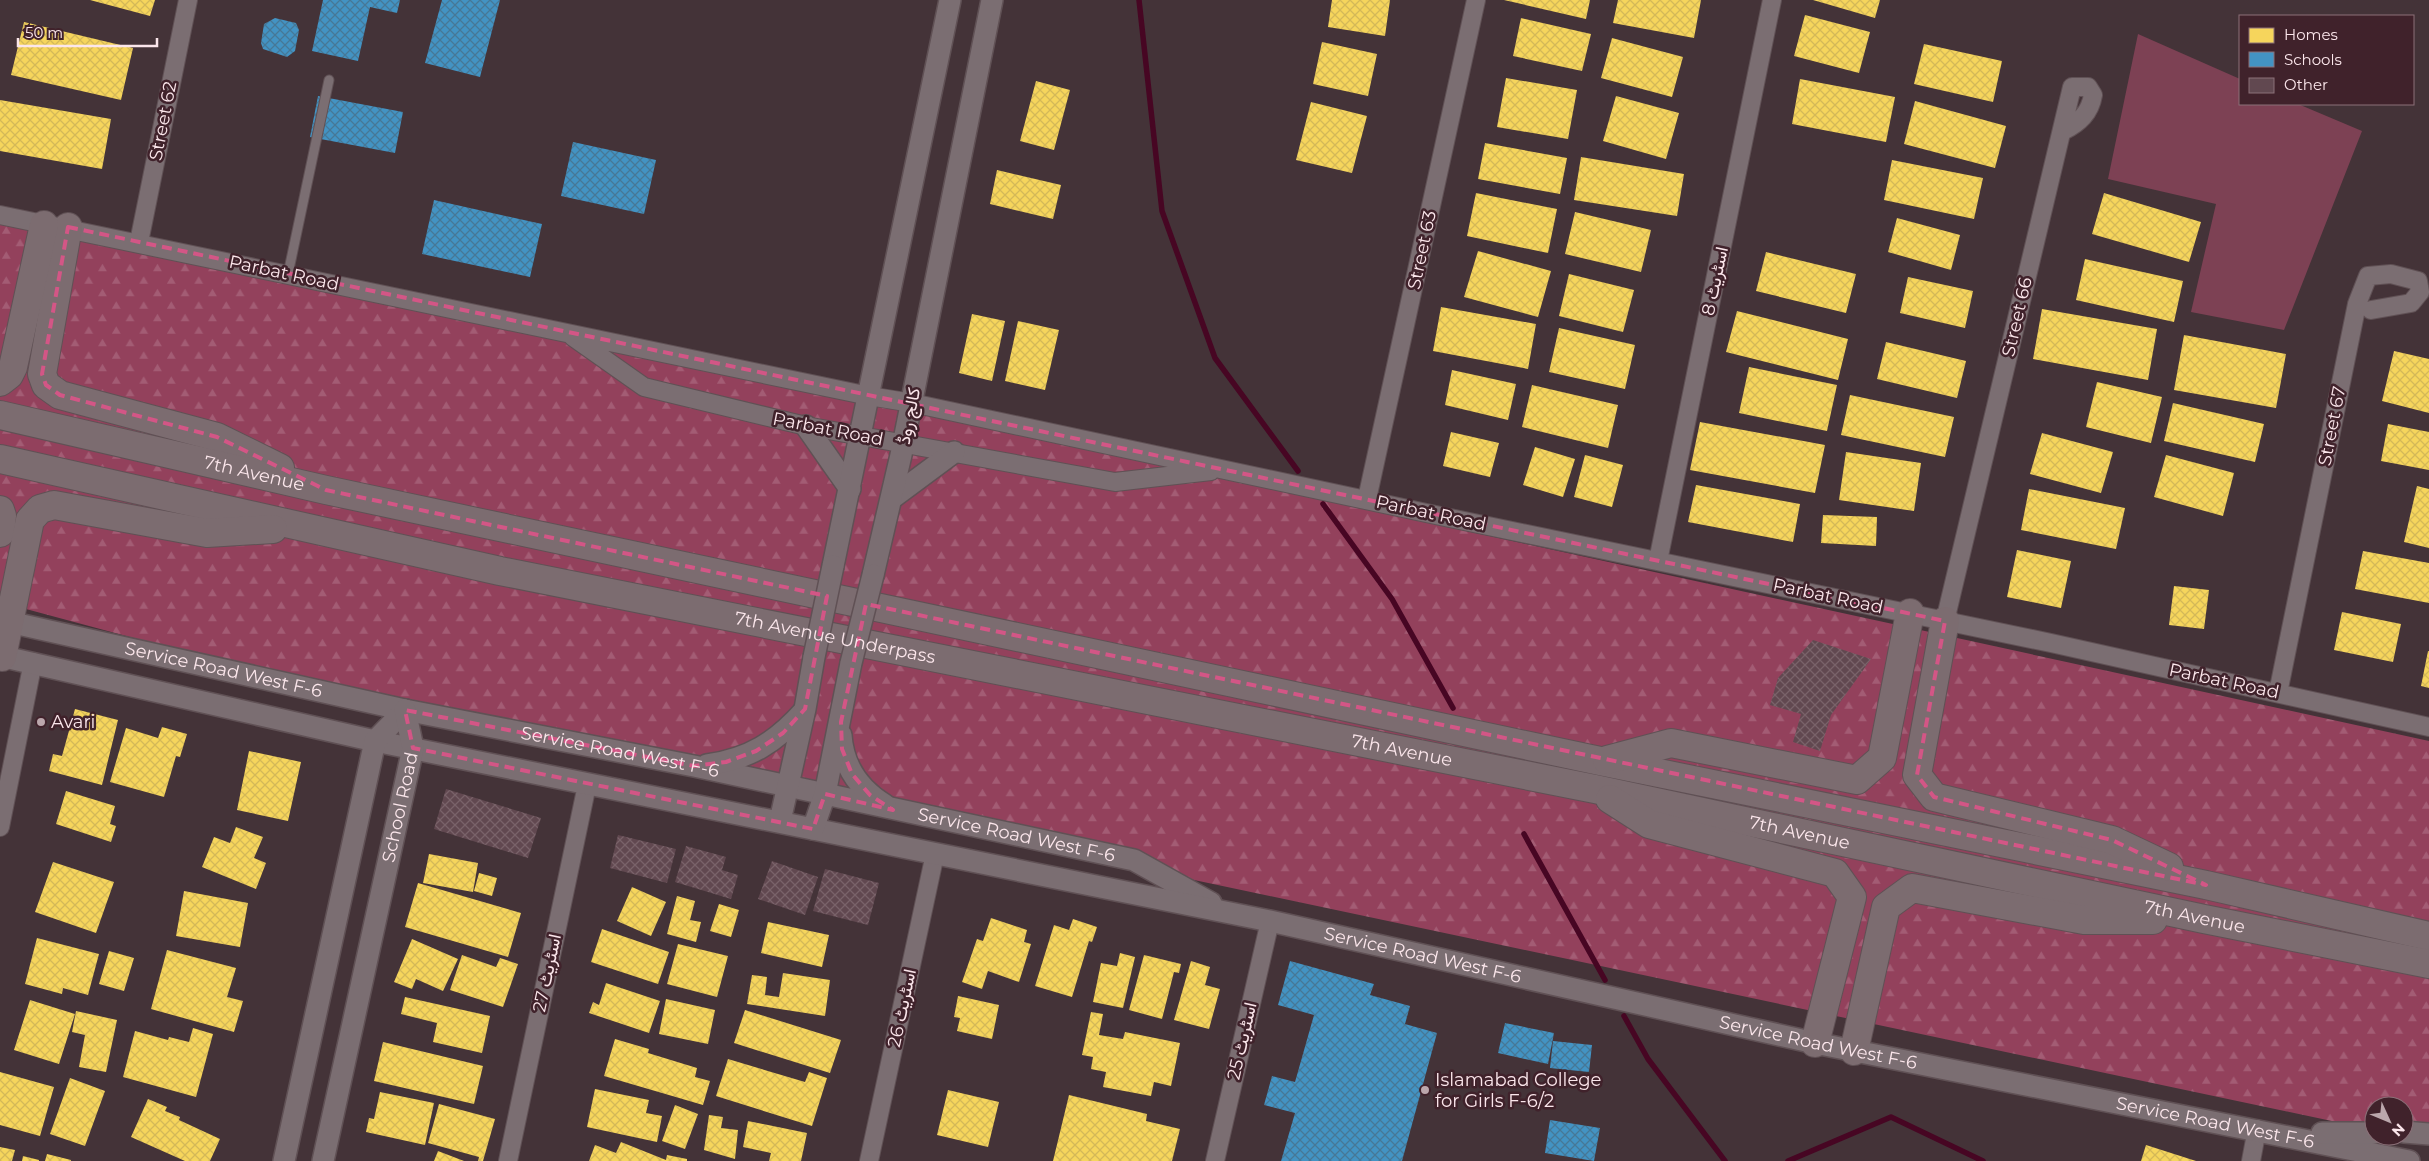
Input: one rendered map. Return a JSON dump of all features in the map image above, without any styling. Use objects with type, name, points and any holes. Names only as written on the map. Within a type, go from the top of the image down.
[{"type":"main road","points":[[0,382],[9,375],[13,367],[56,226]]},
{"type":"main road","points":[[56,226],[42,374],[46,385],[60,395],[218,438],[326,490]]},
{"type":"main road","name":"7th Avenue","points":[[0,415],[326,490],[510,528]]},
{"type":"main road","points":[[0,459],[304,527]]},
{"type":"main road","points":[[1,657],[5,621],[30,520],[40,508],[54,505],[207,533],[304,527]]},
{"type":"main road","points":[[0,510],[2,516],[0,533]]},
{"type":"main road","name":"7th Avenue Underpass","points":[[304,527],[500,571],[1169,704]]},
{"type":"main road","name":"7th Avenue Underpass","points":[[510,528],[1176,670]]},
{"type":"main road","points":[[1600,761],[1671,743],[1857,780],[1882,758],[1910,613]]},
{"type":"main road","points":[[1945,620],[1917,775],[1934,797],[2112,840],[2206,885]]},
{"type":"main road","name":"7th Avenue","points":[[1176,670],[1600,761],[2206,885],[2429,936]]},
{"type":"main road","name":"7th Avenue","points":[[1169,704],[1595,789],[2204,919],[2429,964]]},
{"type":"main road","points":[[1595,789],[1649,824],[1835,873],[1852,897],[1815,1043]]},
{"type":"main road","points":[[1854,1051],[1886,907],[1912,888],[2084,920],[2204,919]]},
{"type":"street","name":"Street 62","points":[[138,242],[188,0]]},
{"type":"street","points":[[780,821],[806,710],[814,657],[950,0]]},
{"type":"street","name":"کالج روڈ","points":[[813,829],[824,794],[851,663],[904,443],[992,0]]},
{"type":"street","name":"Street 63","points":[[1368,499],[1476,0]]},
{"type":"street","name":"اسٹریٹ 8","points":[[1658,561],[1772,0]]},
{"type":"street","name":"Street 66","points":[[1945,620],[2072,88],[2077,86],[2088,87],[2093,95],[2091,106],[2076,125],[2063,131]]},
{"type":"street","name":"Parbat Road","points":[[0,215],[138,242],[869,396],[912,403],[1945,620],[2429,727]]},
{"type":"street","name":"Street 67","points":[[2278,693],[2357,304],[2368,276],[2391,274],[2418,281],[2420,292],[2411,303],[2371,310]]},
{"type":"street","name":"Parbat Road","points":[[567,332],[644,387],[806,426],[1115,482],[1226,470]]},
{"type":"street","points":[[806,426],[850,489]]},
{"type":"street","points":[[892,498],[954,452]]},
{"type":"street","name":"Service Road West F-6","points":[[5,621],[404,710],[694,766],[1134,860],[1228,913]]},
{"type":"street","name":"Service Road West F-6","points":[[1,657],[33,662],[375,741],[1270,921],[1815,1043],[2257,1129],[2409,1161]]},
{"type":"street","points":[[0,827],[33,662]]},
{"type":"street","name":"School Road","points":[[284,1161],[375,741],[404,710]]},
{"type":"street","name":"School Road","points":[[324,1161],[412,748],[404,710]]},
{"type":"street","points":[[694,766],[726,762],[756,751],[784,733],[806,710]]},
{"type":"street","points":[[840,722],[842,749],[852,774],[870,795],[893,810]]},
{"type":"street","name":"اسٹریٹ 27","points":[[508,1161],[586,784]]},
{"type":"street","name":"اسٹریٹ 26","points":[[869,1161],[935,854]]},
{"type":"street","name":"اسٹریٹ 25","points":[[1215,1161],[1270,921]]},
{"type":"street","points":[[2251,1161],[2257,1129],[2364,1133]]},
{"type":"street","points":[[2414,1133],[2429,1134]]},
{"type":"lane","points":[[288,274],[329,80]]},
{"type":"highlighted area","points":[[68,227],[1945,621],[1917,775],[1934,797],[2112,840],[2206,885],[866,604],[841,722],[842,749],[852,774],[870,795],[893,810],[825,794],[813,829],[413,748],[405,710],[694,766],[726,762],[756,751],[783,733],[805,709],[827,596],[326,490],[217,437],[60,395],[46,385],[42,374]]},
{"type":"shaded area","points":[[2138,34],[2239,79],[2239,105],[2300,105],[2362,131],[2284,330],[2191,312],[2216,204],[2108,179]]},
{"type":"green space","points":[[0,211],[2429,741],[2429,1141],[2414,1138],[2414,1096],[2364,1096],[2364,1128],[430,718],[0,602]]},
{"type":"building: Homes","points":[[90,0],[155,0],[150,16]]},
{"type":"building: Homes","points":[[1332,0],[1390,0],[1385,36],[1328,27]]},
{"type":"building: Homes","points":[[1504,0],[1590,0],[1586,19]]},
{"type":"building: Homes","points":[[1618,0],[1701,0],[1694,38],[1613,23]]},
{"type":"building: Homes","points":[[1813,0],[1880,0],[1875,18]]},
{"type":"building: Homes","points":[[1805,15],[1870,32],[1859,73],[1794,56]]},
{"type":"building: Homes","points":[[1521,18],[1591,34],[1582,71],[1513,56]]},
{"type":"building: Homes","points":[[24,22],[133,48],[121,100],[11,75]]},
{"type":"building: Homes","points":[[1612,38],[1683,57],[1672,97],[1601,78]]},
{"type":"building: Homes","points":[[1322,42],[1377,54],[1368,96],[1313,84]]},
{"type":"building: Homes","points":[[1924,44],[2002,61],[1993,102],[1914,84]]},
{"type":"building: Homes","points":[[1506,78],[1577,90],[1568,139],[1497,127]]},
{"type":"building: Homes","points":[[1800,79],[1895,97],[1886,142],[1792,124]]},
{"type":"building: Homes","points":[[1036,81],[1070,90],[1054,150],[1020,141]]},
{"type":"building: Homes","points":[[1616,96],[1679,113],[1666,159],[1603,141]]},
{"type":"building: Homes","points":[[0,100],[111,119],[102,169],[0,151]]},
{"type":"building: Homes","points":[[1915,101],[2006,126],[1995,168],[1904,144]]},
{"type":"building: Homes","points":[[1311,102],[1367,116],[1352,173],[1296,160]]},
{"type":"building: Homes","points":[[1485,143],[1567,158],[1560,194],[1478,179]]},
{"type":"building: Homes","points":[[1581,157],[1684,174],[1677,216],[1574,200]]},
{"type":"building: Homes","points":[[1892,160],[1983,178],[1974,219],[1884,200]]},
{"type":"building: Homes","points":[[997,170],[1061,185],[1053,219],[990,204]]},
{"type":"building: Homes","points":[[1476,193],[1557,209],[1548,253],[1467,236]]},
{"type":"building: Homes","points":[[2104,193],[2201,222],[2189,262],[2092,234]]},
{"type":"building: Homes","points":[[1575,212],[1651,230],[1641,272],[1565,254]]},
{"type":"building: Homes","points":[[1897,218],[1960,235],[1951,270],[1888,252]]},
{"type":"building: Homes","points":[[1478,251],[1551,271],[1538,317],[1464,297]]},
{"type":"building: Homes","points":[[1766,252],[1856,274],[1846,313],[1756,291]]},
{"type":"building: Homes","points":[[2085,259],[2183,281],[2174,322],[2076,300]]},
{"type":"building: Homes","points":[[1569,274],[1634,290],[1623,332],[1559,316]]},
{"type":"building: Homes","points":[[1908,277],[1973,291],[1965,328],[1900,313]]},
{"type":"building: Homes","points":[[1441,307],[1536,324],[1528,369],[1433,351]]},
{"type":"building: Homes","points":[[2042,309],[2157,329],[2148,380],[2033,359]]},
{"type":"building: Homes","points":[[1737,311],[1848,339],[1838,380],[1726,352]]},
{"type":"building: Homes","points":[[972,314],[1005,321],[992,381],[959,373]]},
{"type":"building: Homes","points":[[1018,321],[1059,330],[1045,390],[1005,381]]},
{"type":"building: Homes","points":[[1559,328],[1635,345],[1625,389],[1549,372]]},
{"type":"building: Homes","points":[[2184,335],[2286,354],[2276,408],[2174,390]]},
{"type":"building: Homes","points":[[1886,342],[1966,361],[1957,398],[1877,379]]},
{"type":"building: Homes","points":[[2394,351],[2429,359],[2429,413],[2382,401]]},
{"type":"building: Homes","points":[[1749,367],[1837,385],[1827,431],[1739,413]]},
{"type":"building: Homes","points":[[1452,370],[1516,384],[1508,420],[1445,405]]},
{"type":"building: Homes","points":[[2097,382],[2162,397],[2151,443],[2086,427]]},
{"type":"building: Homes","points":[[1532,385],[1618,405],[1608,448],[1522,427]]},
{"type":"building: Homes","points":[[1850,395],[1954,417],[1945,457],[1841,435]]},
{"type":"building: Homes","points":[[2173,403],[2264,424],[2255,462],[2164,441]]},
{"type":"building: Homes","points":[[1700,422],[1825,445],[1815,493],[1690,470]]},
{"type":"building: Homes","points":[[2388,424],[2429,432],[2429,470],[2381,461]]},
{"type":"building: Homes","points":[[1451,432],[1499,443],[1490,477],[1443,466]]},
{"type":"building: Homes","points":[[2042,433],[2113,452],[2101,493],[2030,474]]},
{"type":"building: Homes","points":[[1535,447],[1575,459],[1563,497],[1523,485]]},
{"type":"building: Homes","points":[[1846,452],[1921,463],[1914,511],[1839,500]]},
{"type":"building: Homes","points":[[1585,455],[1623,465],[1612,507],[1574,497]]},
{"type":"building: Homes","points":[[2166,455],[2234,473],[2223,516],[2154,497]]},
{"type":"building: Homes","points":[[1696,485],[1800,504],[1793,542],[1688,522]]},
{"type":"building: Homes","points":[[2417,486],[2429,489],[2429,548],[2404,542]]},
{"type":"building: Homes","points":[[2029,489],[2125,508],[2116,549],[2021,530]]},
{"type":"building: Homes","points":[[1823,515],[1877,517],[1876,546],[1821,543]]},
{"type":"building: Homes","points":[[2017,550],[2071,561],[2061,608],[2007,597]]},
{"type":"building: Homes","points":[[2363,551],[2429,563],[2429,603],[2355,589]]},
{"type":"building: Homes","points":[[2174,586],[2209,590],[2204,629],[2169,625]]},
{"type":"building: Homes","points":[[2342,612],[2401,624],[2393,662],[2334,650]]},
{"type":"building: Homes","points":[[2429,651],[2429,688],[2421,686]]},
{"type":"building: Homes","points":[[75,709],[118,720],[102,785],[49,771],[53,754],[62,756]]},
{"type":"building: Homes","points":[[162,727],[187,734],[180,757],[176,756],[164,797],[110,782],[126,728],[158,738]]},
{"type":"building: Homes","points":[[249,751],[301,762],[288,821],[237,810]]},
{"type":"building: Homes","points":[[66,791],[115,806],[110,824],[116,826],[111,842],[56,824]]},
{"type":"building: Homes","points":[[236,827],[263,837],[254,858],[266,863],[256,889],[202,867],[214,837],[230,843]]},
{"type":"building: Homes","points":[[429,854],[478,863],[473,892],[423,883]]},
{"type":"building: Homes","points":[[53,862],[114,882],[96,933],[35,912]]},
{"type":"building: Homes","points":[[479,873],[497,878],[492,896],[474,891]]},
{"type":"building: Homes","points":[[418,883],[521,913],[508,957],[405,927]]},
{"type":"building: Homes","points":[[632,887],[666,902],[651,936],[617,921]]},
{"type":"building: Homes","points":[[184,891],[248,903],[240,947],[176,936]]},
{"type":"building: Homes","points":[[677,896],[695,901],[690,920],[701,922],[696,942],[667,934]]},
{"type":"building: Homes","points":[[719,904],[739,910],[731,937],[710,931]]},
{"type":"building: Homes","points":[[991,918],[1027,930],[1024,942],[1031,944],[1019,982],[988,971],[982,989],[962,982],[977,939],[983,941]]},
{"type":"building: Homes","points":[[1073,919],[1097,927],[1092,942],[1089,941],[1072,997],[1035,986],[1054,925],[1069,930]]},
{"type":"building: Homes","points":[[768,922],[829,935],[822,967],[761,953]]},
{"type":"building: Homes","points":[[602,929],[669,952],[658,984],[591,962]]},
{"type":"building: Homes","points":[[37,938],[99,954],[88,995],[63,988],[62,994],[25,984]]},
{"type":"building: Homes","points":[[412,939],[458,959],[443,991],[416,979],[412,989],[394,982]]},
{"type":"building: Homes","points":[[678,944],[728,956],[717,997],[667,984]]},
{"type":"building: Homes","points":[[167,950],[236,968],[227,997],[243,1001],[234,1032],[151,1009]]},
{"type":"building: Homes","points":[[109,951],[134,958],[124,991],[99,984]]},
{"type":"building: Homes","points":[[1120,953],[1135,957],[1123,1008],[1093,1002],[1101,963],[1117,966]]},
{"type":"building: Homes","points":[[462,955],[496,967],[500,958],[518,964],[503,1007],[450,990]]},
{"type":"building: Homes","points":[[1144,955],[1181,964],[1179,973],[1174,972],[1162,1019],[1129,1010]]},
{"type":"building: Homes","points":[[1191,961],[1210,967],[1205,985],[1220,989],[1209,1029],[1174,1020]]},
{"type":"building: Homes","points":[[783,973],[830,980],[825,1016],[747,1004],[752,975],[767,977],[765,995],[779,997]]},
{"type":"building: Homes","points":[[606,983],[660,1001],[649,1033],[589,1013],[593,1002],[599,1005]]},
{"type":"building: Homes","points":[[958,996],[999,1005],[992,1039],[957,1031],[960,1018],[954,1017]]},
{"type":"building: Homes","points":[[405,997],[490,1016],[482,1053],[433,1042],[437,1023],[401,1014]]},
{"type":"building: Homes","points":[[666,999],[715,1010],[708,1044],[659,1034]]},
{"type":"building: Homes","points":[[30,1000],[75,1014],[59,1064],[14,1050]]},
{"type":"building: Homes","points":[[745,1010],[841,1040],[830,1073],[734,1043]]},
{"type":"building: Homes","points":[[76,1011],[117,1020],[106,1072],[79,1067],[85,1035],[72,1032]]},
{"type":"building: Homes","points":[[1091,1012],[1103,1014],[1099,1035],[1123,1039],[1125,1032],[1180,1043],[1171,1086],[1154,1082],[1151,1096],[1103,1087],[1106,1072],[1091,1069],[1093,1057],[1082,1055]]},
{"type":"building: Homes","points":[[193,1028],[213,1034],[196,1097],[123,1077],[135,1031],[168,1040],[169,1037],[189,1042]]},
{"type":"building: Homes","points":[[615,1039],[649,1049],[648,1053],[697,1068],[695,1077],[710,1081],[703,1105],[604,1076]]},
{"type":"building: Homes","points":[[383,1042],[483,1066],[474,1104],[374,1081]]},
{"type":"building: Homes","points":[[728,1059],[805,1082],[809,1072],[827,1078],[812,1126],[716,1096]]},
{"type":"building: Homes","points":[[0,1072],[54,1087],[40,1136],[0,1125]]},
{"type":"building: Homes","points":[[70,1078],[105,1091],[85,1146],[50,1134]]},
{"type":"building: Homes","points":[[595,1089],[649,1100],[646,1113],[662,1116],[657,1142],[587,1127]]},
{"type":"building: Homes","points":[[948,1090],[999,1102],[988,1147],[937,1135]]},
{"type":"building: Homes","points":[[380,1092],[434,1103],[425,1145],[366,1132],[369,1118],[374,1119]]},
{"type":"building: Homes","points":[[1069,1095],[1147,1114],[1146,1121],[1180,1129],[1172,1161],[1053,1161]]},
{"type":"building: Homes","points":[[148,1099],[167,1107],[165,1111],[180,1117],[179,1120],[220,1139],[210,1161],[185,1161],[131,1137]]},
{"type":"building: Homes","points":[[439,1104],[495,1119],[483,1161],[478,1161],[479,1157],[428,1143]]},
{"type":"building: Homes","points":[[675,1105],[698,1114],[685,1149],[662,1141]]},
{"type":"building: Homes","points":[[709,1115],[723,1117],[721,1128],[738,1130],[735,1159],[704,1150]]},
{"type":"building: Homes","points":[[748,1121],[807,1133],[801,1161],[769,1161],[771,1153],[743,1147]]},
{"type":"building: Homes","points":[[621,1142],[666,1160],[667,1155],[687,1159],[687,1161],[589,1161],[595,1145],[616,1153]]},
{"type":"building: Homes","points":[[2146,1145],[2196,1161],[2141,1161]]},
{"type":"building: Homes","points":[[0,1147],[15,1150],[12,1161],[0,1161]]},
{"type":"building: Homes","points":[[438,1151],[464,1161],[434,1161]]},
{"type":"building: Homes","points":[[47,1154],[71,1160],[71,1161],[45,1161]]},
{"type":"building: Homes","points":[[23,1156],[39,1160],[39,1161],[22,1161]]},
{"type":"building: Schools","points":[[323,0],[400,0],[397,13],[370,7],[358,61],[312,51]]},
{"type":"building: Schools","points":[[442,0],[500,0],[480,77],[425,63]]},
{"type":"building: Schools","points":[[275,18],[296,23],[299,30],[295,51],[287,57],[263,49],[261,43],[264,24]]},
{"type":"building: Schools","points":[[318,96],[403,112],[395,153],[310,137]]},
{"type":"building: Schools","points":[[573,142],[656,160],[644,214],[561,196]]},
{"type":"building: Schools","points":[[434,200],[542,224],[530,277],[422,254]]},
{"type":"building: Schools","points":[[1290,961],[1374,984],[1370,995],[1410,1006],[1405,1024],[1437,1033],[1402,1161],[1281,1161],[1295,1113],[1264,1105],[1272,1076],[1295,1082],[1314,1015],[1278,1005]]},
{"type":"building: Schools","points":[[1505,1023],[1554,1033],[1548,1064],[1498,1053]]},
{"type":"building: Schools","points":[[1553,1041],[1592,1045],[1589,1072],[1550,1068]]},
{"type":"building: Schools","points":[[1550,1120],[1600,1128],[1594,1161],[1545,1153]]},
{"type":"building: Other","points":[[1813,640],[1871,659],[1831,715],[1820,751],[1793,742],[1801,714],[1770,705],[1778,678]]},
{"type":"building: Other","points":[[446,789],[541,818],[528,858],[434,829]]},
{"type":"building: Other","points":[[618,835],[676,849],[667,883],[610,868]]},
{"type":"building: Other","points":[[686,846],[726,857],[722,870],[738,875],[731,899],[675,882]]},
{"type":"building: Other","points":[[772,861],[818,877],[805,915],[758,899]]},
{"type":"building: Other","points":[[825,869],[879,883],[868,925],[813,911]]},
{"type":"waterway","points":[[1139,0],[1162,211],[1215,358],[1298,471]]},
{"type":"waterway","points":[[1323,504],[1392,599],[1453,708]]},
{"type":"waterway","points":[[1524,834],[1605,980]]},
{"type":"waterway","points":[[1624,1016],[1648,1059],[1725,1161]]},
{"type":"waterway","points":[[1788,1161],[1891,1117],[1983,1161]]},
{"type":"place","name":"Avari","points":[[41,722]]},
{"type":"place","name":"Islamabad College for Girls F-6/2","points":[[1425,1090]]}]
